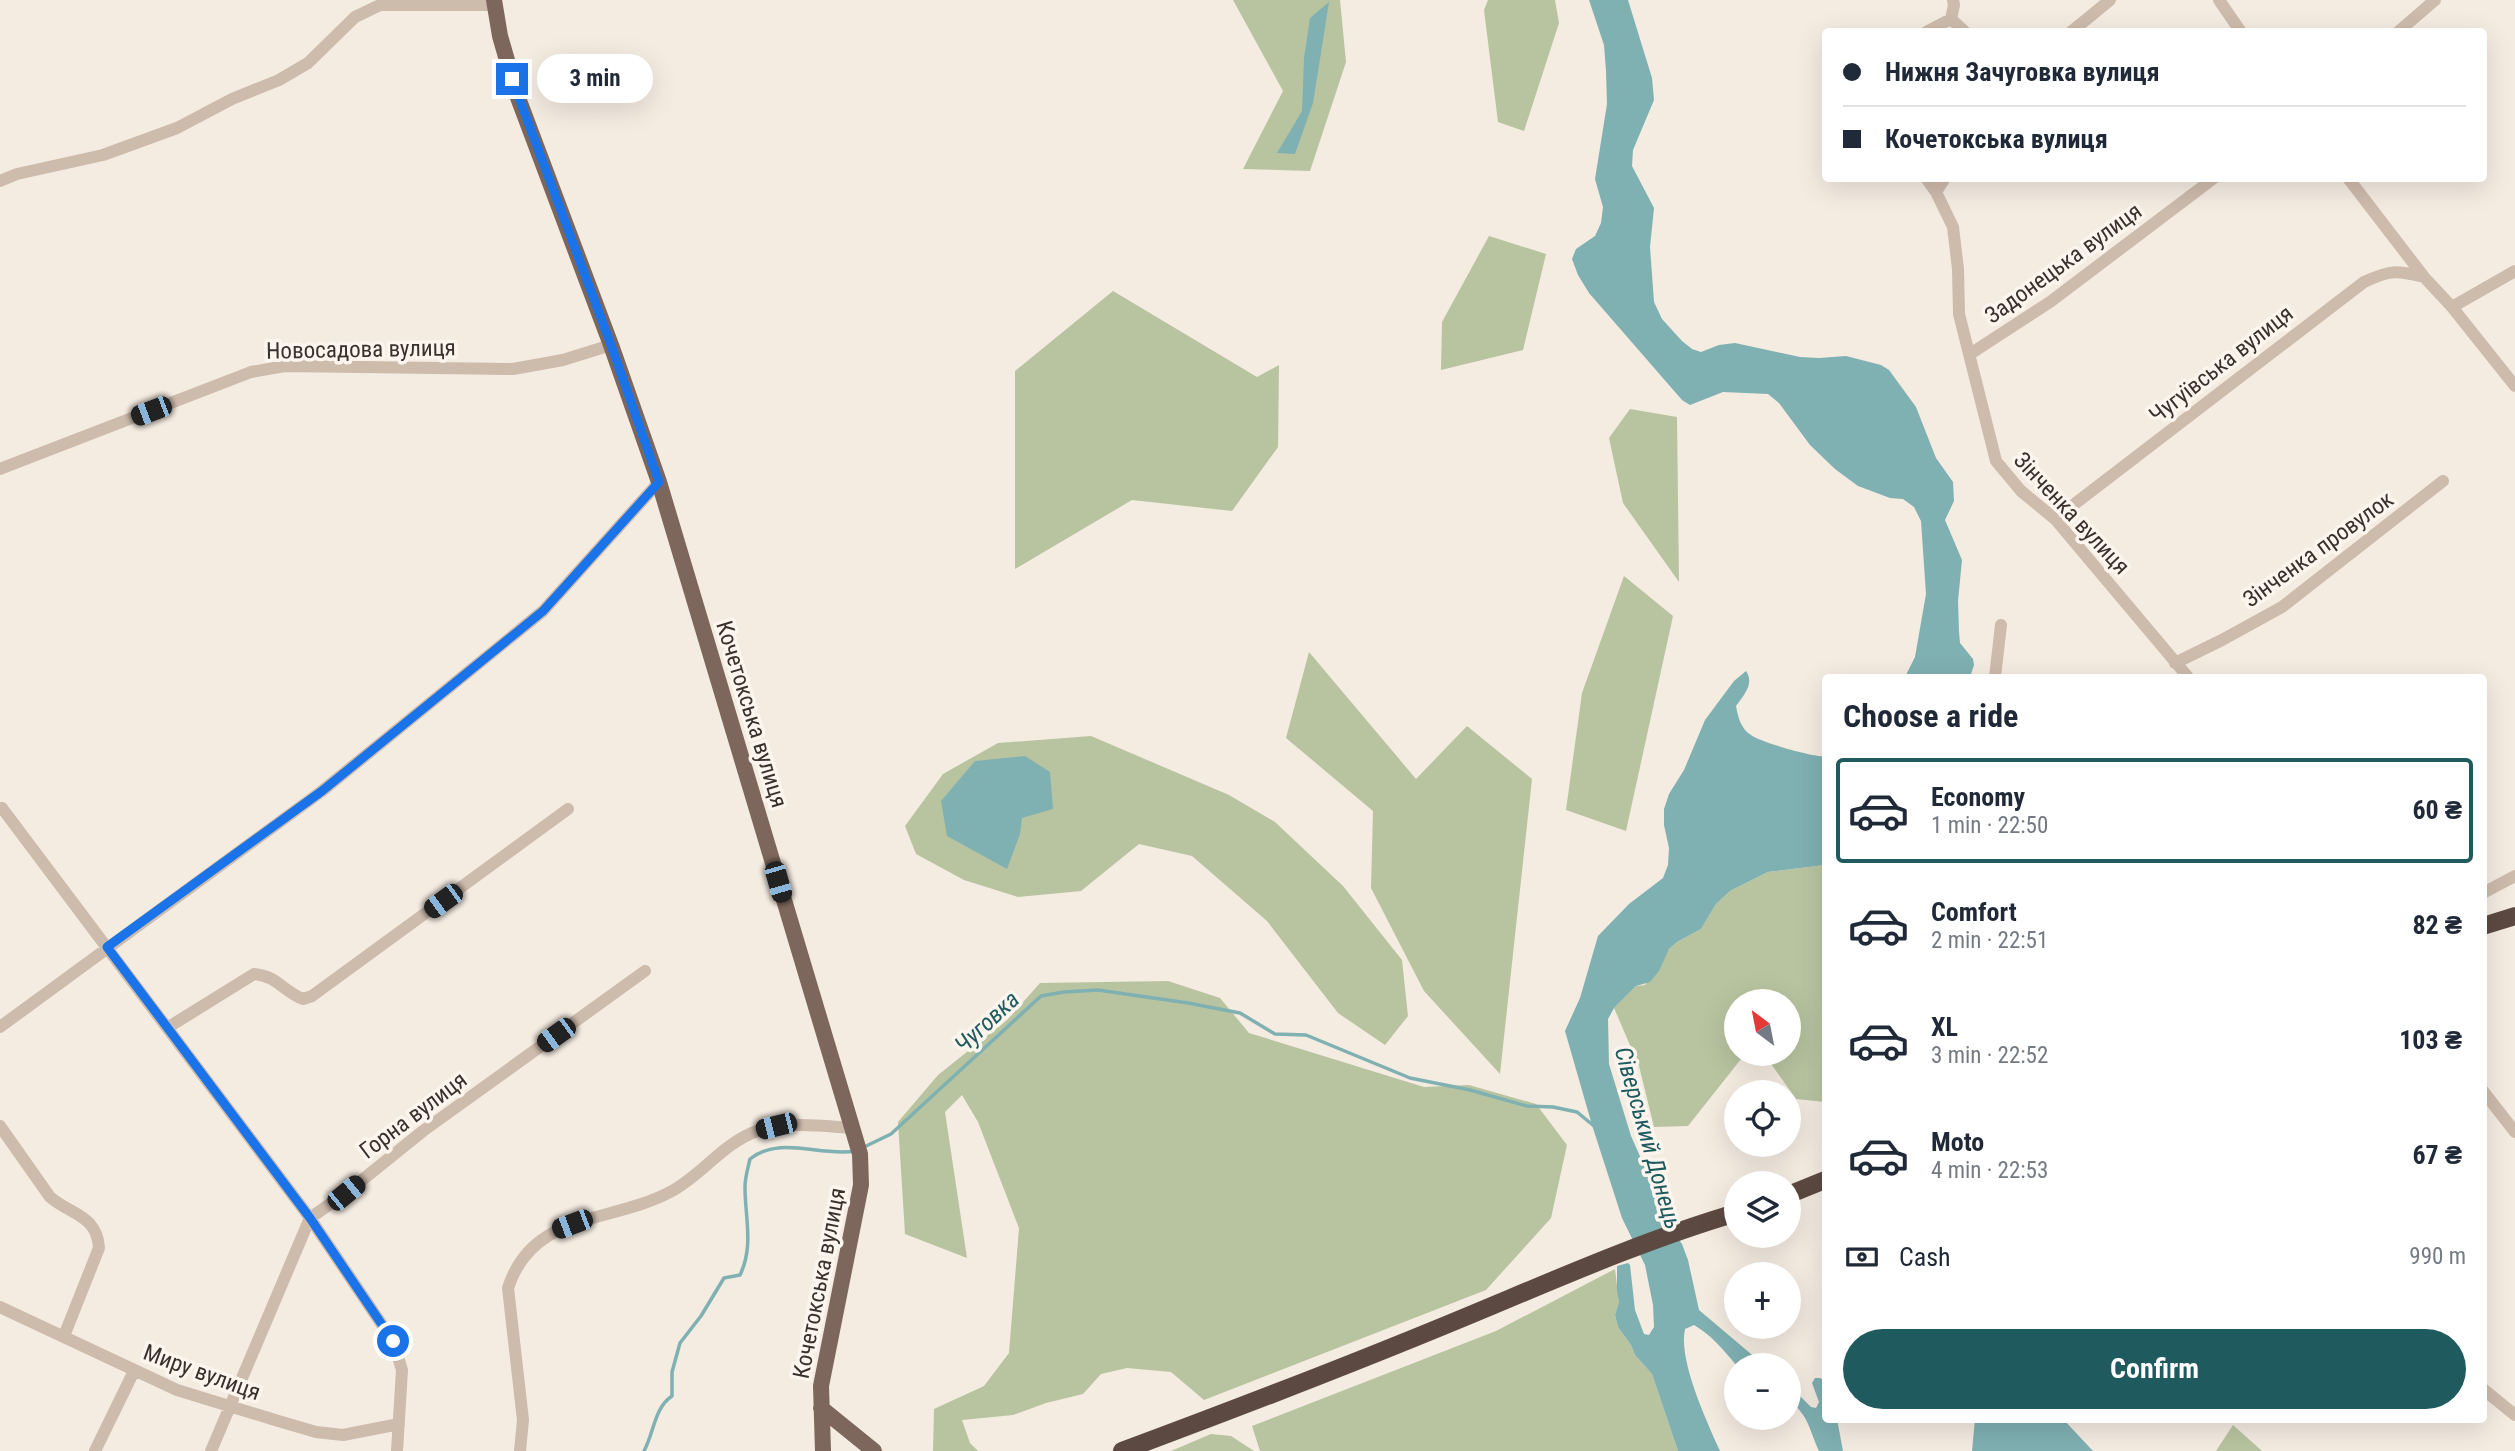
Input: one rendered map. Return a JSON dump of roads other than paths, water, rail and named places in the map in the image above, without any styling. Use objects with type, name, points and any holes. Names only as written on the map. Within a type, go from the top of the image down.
[{"type":"highway","points":[[2487,925],[2515,916]]},
{"type":"highway","points":[[1801,1190],[1822,1181]]},
{"type":"highway","points":[[1122,1451],[1326,1374],[1614,1256],[1724,1217]]},
{"type":"main road","name":"Кочетокська вулиця","points":[[494,3],[506,64],[659,482],[857,1142],[861,1185],[821,1387],[823,1451]]},
{"type":"main road","points":[[821,1408],[874,1451]]},
{"type":"street","points":[[1951,19],[1953,0]]},
{"type":"street","points":[[2076,28],[2110,0]]},
{"type":"street","points":[[2219,0],[2238,28]]},
{"type":"street","points":[[2403,28],[2435,0]]},
{"type":"street","points":[[0,181],[17,174],[103,155],[177,128],[308,63],[355,17],[380,5],[494,3]]},
{"type":"street","points":[[1934,28],[1951,19]]},
{"type":"street","points":[[1951,19],[1961,28]]},
{"type":"street","name":"Зінченка вулиця","points":[[1929,182],[1953,228],[1958,269],[1959,314],[1996,461],[2021,491],[2054,519],[2185,674]]},
{"type":"street","points":[[1936,192],[1942,182]]},
{"type":"street","name":"Задонецька вулиця","points":[[1970,354],[2050,302],[2209,182]]},
{"type":"street","points":[[2351,182],[2424,277],[2452,307],[2515,386]]},
{"type":"street","points":[[2452,307],[2515,271]]},
{"type":"street","name":"Чугуївська вулиця","points":[[2054,519],[2364,282],[2385,272],[2403,272],[2424,277]]},
{"type":"street","name":"Новосадова вулиця","points":[[0,469],[251,372],[285,366],[513,369],[563,360],[611,345]]},
{"type":"street","name":"Зінченка провулок","points":[[2175,663],[2283,607],[2443,481]]},
{"type":"street","points":[[0,1027],[322,791],[543,611],[659,482]]},
{"type":"street","points":[[1994,674],[2001,625]]},
{"type":"street","points":[[2,808],[310,1218],[393,1341],[402,1370],[397,1451]]},
{"type":"street","points":[[167,1028],[254,974],[267,975],[291,994],[303,999],[312,996],[568,809]]},
{"type":"street","points":[[2487,892],[2515,876]]},
{"type":"street","name":"Горна вулиця","points":[[310,1218],[346,1193],[423,1131],[646,971]]},
{"type":"street","points":[[2487,1096],[2515,1132]]},
{"type":"street","points":[[0,1126],[50,1196],[59,1205],[86,1219],[99,1237],[99,1248],[64,1336]]},
{"type":"street","points":[[520,1451],[523,1420],[508,1288],[514,1269],[524,1254],[557,1230],[641,1204],[669,1192],[701,1172],[734,1144],[756,1132],[776,1126],[857,1142]]},
{"type":"street","points":[[211,1451],[310,1218]]},
{"type":"street","name":"Миру вулиця","points":[[0,1307],[177,1390],[275,1420],[343,1435],[399,1424]]},
{"type":"street","points":[[95,1451],[134,1371]]},
{"type":"street","points":[[2487,1392],[2515,1415]]},
{"type":"water","points":[[1589,0],[1628,0],[1652,78],[1654,100],[1633,150],[1632,166],[1654,208],[1650,247],[1654,302],[1662,319],[1682,341],[1701,352],[1719,345],[1735,343],[1800,357],[1846,356],[1881,365],[1889,370],[1916,407],[1936,458],[1953,482],[1954,501],[1945,520],[1962,560],[1958,601],[1959,632],[1960,643],[1973,659],[1971,674],[1906,674],[1915,657],[1926,594],[1921,521],[1914,507],[1903,499],[1890,498],[1858,486],[1835,469],[1810,445],[1779,403],[1768,394],[1723,392],[1690,405],[1682,400],[1589,293],[1578,275],[1572,259],[1576,249],[1595,236],[1601,223],[1603,207],[1595,179],[1607,104],[1604,45]]},
{"type":"water","points":[[1329,2],[1313,103],[1295,154],[1277,153],[1302,111],[1304,58],[1310,18]]},
{"type":"water","points":[[1746,671],[1749,685],[1736,706],[1745,729],[1756,738],[1810,755],[1822,756],[1822,865],[1768,872],[1730,891],[1716,904],[1701,929],[1669,949],[1659,971],[1650,982],[1636,986],[1614,1008],[1608,1019],[1609,1064],[1631,1136],[1667,1223],[1682,1244],[1699,1310],[1724,1331],[1724,1339],[1733,1339],[1750,1353],[1725,1353],[1694,1325],[1685,1329],[1684,1342],[1690,1374],[1720,1451],[1678,1451],[1652,1374],[1635,1355],[1618,1327],[1615,1315],[1619,1302],[1617,1266],[1628,1263],[1630,1265],[1635,1310],[1644,1334],[1649,1335],[1654,1327],[1653,1305],[1645,1265],[1622,1218],[1565,1031],[1580,998],[1598,936],[1629,904],[1663,878],[1668,865],[1669,848],[1664,809],[1705,720],[1734,681]]},
{"type":"water","points":[[1025,756],[1050,772],[1053,809],[1022,818],[1020,834],[1007,869],[947,836],[941,801],[975,761]]},
{"type":"water","points":[[1815,1378],[1822,1379],[1822,1423],[1838,1423],[1843,1451],[1819,1451],[1801,1412],[1801,1397],[1811,1407],[1816,1408],[1819,1402],[1812,1383]]},
{"type":"water","points":[[1975,1423],[2067,1423],[2093,1451],[1972,1451]]},
{"type":"waterway","name":"Чуговка","points":[[862,1148],[891,1134],[1041,996],[1098,990],[1240,1013],[1275,1034],[1306,1035],[1410,1078],[1470,1090],[1527,1106],[1553,1107],[1577,1112],[1594,1126]]},
{"type":"waterway","name":"Чуговка","points":[[644,1451],[661,1407],[672,1396],[672,1372],[680,1343],[701,1316],[724,1278],[740,1275],[744,1264],[748,1243],[745,1183],[750,1159],[774,1148],[855,1151]]},
{"type":"water label","name":"Сіверський Донець","points":[[1648,1138]]}]
